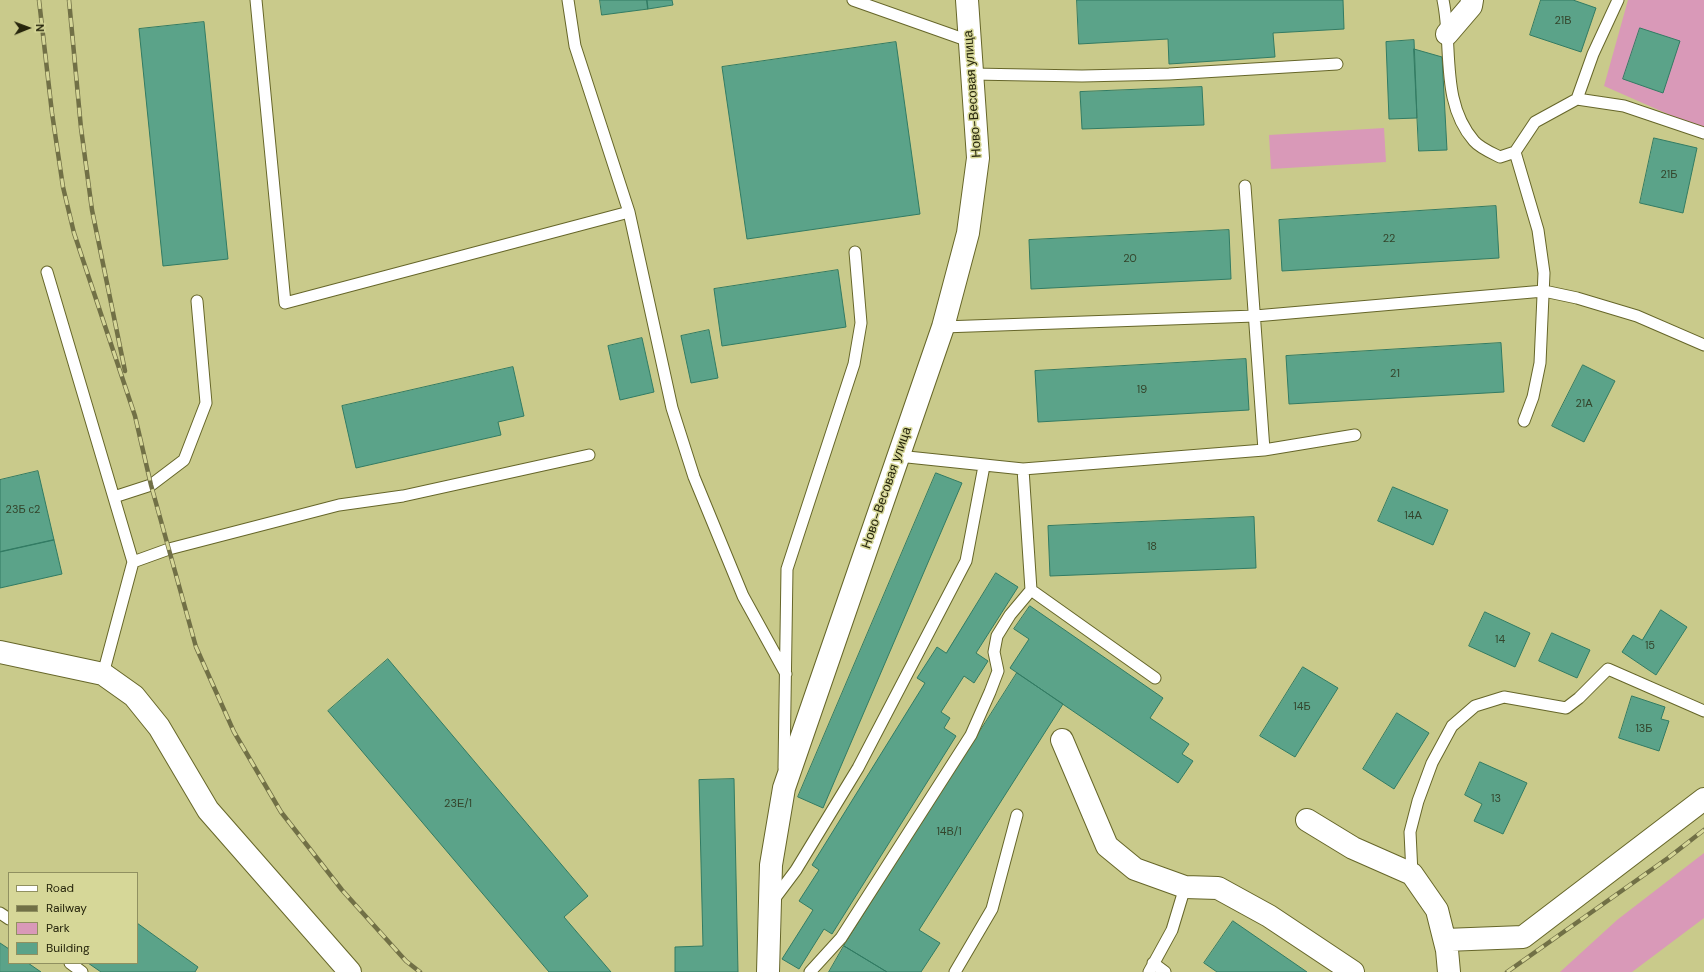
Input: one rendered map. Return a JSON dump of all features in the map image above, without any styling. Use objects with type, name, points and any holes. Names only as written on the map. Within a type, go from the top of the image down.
[{"type":"street","name":"Ново-Весовая улица","points":[[768,972],[771,866],[784,788],[943,327],[968,233],[978,158],[966,0]]},
{"type":"street","points":[[1447,34],[1471,6],[1472,0]]},
{"type":"street","points":[[0,652],[103,674],[134,696],[159,727],[208,810],[350,972]]},
{"type":"street","points":[[1062,740],[1107,846],[1135,869],[1184,887],[1218,888],[1269,916],[1353,972]]},
{"type":"street","points":[[1445,940],[1523,937],[1704,799]]},
{"type":"street","points":[[1307,820],[1353,848],[1412,874],[1437,910],[1445,940],[1449,972]]},
{"type":"lane","points":[[256,0],[285,303],[629,212]]},
{"type":"lane","points":[[568,0],[575,46],[629,212],[672,408],[694,477],[743,596],[786,674]]},
{"type":"lane","points":[[853,0],[875,4],[969,41]]},
{"type":"lane","points":[[1443,0],[1446,14],[1449,77],[1458,117],[1474,143],[1500,157],[1515,152],[1535,122],[1577,99],[1624,106],[1704,133]]},
{"type":"lane","points":[[1577,99],[1592,54],[1618,0]]},
{"type":"lane","points":[[972,74],[1082,76],[1169,74],[1337,64]]},
{"type":"lane","points":[[1515,152],[1538,230],[1544,273],[1540,363],[1533,397],[1524,421]]},
{"type":"lane","points":[[1245,186],[1264,450]]},
{"type":"lane","points":[[784,788],[788,569],[854,364],[861,323],[855,252]]},
{"type":"lane","points":[[47,272],[133,562],[103,674]]},
{"type":"lane","points":[[943,327],[1255,316],[1544,291],[1577,298],[1637,316],[1704,345]]},
{"type":"lane","points":[[114,498],[151,485],[184,460],[206,403],[197,301]]},
{"type":"lane","points":[[898,456],[1024,469],[1264,450],[1355,435]]},
{"type":"lane","points":[[133,562],[169,549],[339,505],[403,496],[589,455]]},
{"type":"lane","points":[[770,906],[796,870],[858,768],[966,561],[984,466]]},
{"type":"lane","points":[[810,972],[841,938],[971,735],[990,692],[998,670],[994,652],[997,636],[1010,615],[1031,590],[1024,469]]},
{"type":"lane","points":[[1031,590],[1155,678]]},
{"type":"lane","points":[[1412,874],[1410,832],[1418,801],[1432,763],[1452,726],[1475,706],[1504,697],[1566,708],[1579,698],[1608,669],[1704,711]]},
{"type":"lane","points":[[955,972],[992,909],[1017,815]]},
{"type":"lane","points":[[1165,972],[1151,968],[1172,930],[1184,887]]},
{"type":"lane","points":[[0,913],[8,919]]},
{"type":"lane","points":[[71,964],[82,972]]},
{"type":"green space","points":[[1628,0],[1704,0],[1704,130],[1604,86]]},
{"type":"green space","points":[[1384,128],[1386,162],[1271,169],[1269,135]]},
{"type":"green space","points":[[1704,853],[1704,918],[1632,972],[1560,972],[1617,920]]},
{"type":"building","points":[[600,0],[647,0],[648,9],[602,15]]},
{"type":"building","points":[[647,0],[672,0],[673,5],[648,9]]},
{"type":"building","points":[[1077,0],[1343,0],[1344,29],[1273,33],[1275,57],[1169,64],[1168,39],[1079,44]]},
{"type":"building","points":[[1541,0],[1573,0],[1596,8],[1581,52],[1530,35]]},
{"type":"building","points":[[204,22],[228,259],[163,266],[139,29]]},
{"type":"building","points":[[1640,28],[1680,41],[1663,93],[1623,79]]},
{"type":"building","points":[[1414,40],[1417,118],[1389,119],[1386,42]]},
{"type":"building","points":[[896,42],[920,214],[747,239],[722,67]]},
{"type":"building","points":[[1414,49],[1442,57],[1447,150],[1419,151]]},
{"type":"building","points":[[1202,87],[1204,125],[1082,129],[1080,92]]},
{"type":"building","points":[[1654,138],[1697,148],[1683,213],[1640,203]]},
{"type":"building","points":[[1496,206],[1499,258],[1282,271],[1279,220]]},
{"type":"building","points":[[1229,230],[1231,279],[1031,289],[1029,240]]},
{"type":"building","points":[[838,270],[846,327],[722,346],[714,289]]},
{"type":"building","points":[[709,330],[718,378],[691,383],[681,336]]},
{"type":"building","points":[[642,338],[654,392],[620,400],[608,346]]},
{"type":"building","points":[[1501,343],[1504,392],[1289,404],[1286,356]]},
{"type":"building","points":[[1246,359],[1249,410],[1038,422],[1035,371]]},
{"type":"building","points":[[1583,365],[1615,381],[1584,442],[1552,426]]},
{"type":"building","points":[[513,367],[524,416],[498,422],[501,435],[356,468],[342,406]]},
{"type":"building","points":[[38,471],[54,540],[0,552],[0,480]]},
{"type":"building","points":[[936,473],[962,483],[823,808],[798,797]]},
{"type":"building","points":[[1393,487],[1448,510],[1433,545],[1378,521]]},
{"type":"building","points":[[1254,517],[1256,568],[1050,576],[1048,526]]},
{"type":"building","points":[[54,540],[62,574],[0,588],[0,552]]},
{"type":"building","points":[[996,573],[1018,587],[976,653],[988,661],[974,683],[964,676],[941,712],[950,718],[944,728],[956,736],[832,934],[824,929],[799,969],[782,959],[813,910],[799,901],[819,870],[812,865],[925,683],[917,678],[937,647],[946,653]]},
{"type":"building","points":[[1030,606],[1163,698],[1150,718],[1189,744],[1182,754],[1193,761],[1178,783],[1010,668],[1029,639],[1014,629]]},
{"type":"building","points":[[1661,610],[1687,627],[1656,675],[1622,652],[1633,635],[1642,640]]},
{"type":"building","points":[[1485,612],[1530,633],[1515,667],[1469,646]]},
{"type":"building","points":[[1552,633],[1590,650],[1577,678],[1539,661]]},
{"type":"building","points":[[388,659],[588,896],[564,917],[611,972],[549,972],[328,711]]},
{"type":"building","points":[[1303,667],[1338,688],[1295,757],[1260,736]]},
{"type":"building","points":[[1017,673],[1063,704],[919,930],[940,943],[921,972],[887,972],[844,946]]},
{"type":"building","points":[[1632,696],[1665,707],[1661,719],[1669,721],[1659,751],[1619,738]]},
{"type":"building","points":[[1397,713],[1429,733],[1394,789],[1363,769]]},
{"type":"building","points":[[1480,762],[1527,783],[1503,834],[1474,821],[1482,804],[1465,795]]},
{"type":"building","points":[[734,779],[738,972],[675,972],[675,947],[703,946],[699,780]]},
{"type":"building","points":[[1233,921],[1307,972],[1217,972],[1204,963]]},
{"type":"building","points":[[138,924],[198,967],[195,972],[101,972],[89,964],[138,964]]},
{"type":"building","points":[[0,943],[8,948],[8,964],[29,964],[41,972],[0,972]]},
{"type":"building","points":[[844,946],[887,972],[829,972]]},
{"type":"railway","points":[[39,0],[52,113],[63,187],[74,233],[135,416],[151,485],[196,647],[234,732],[281,812],[342,890],[406,961],[420,972]]},
{"type":"railway","points":[[69,0],[81,128],[92,210],[125,371]]},
{"type":"railway","points":[[1507,972],[1668,858],[1704,830]]}]
